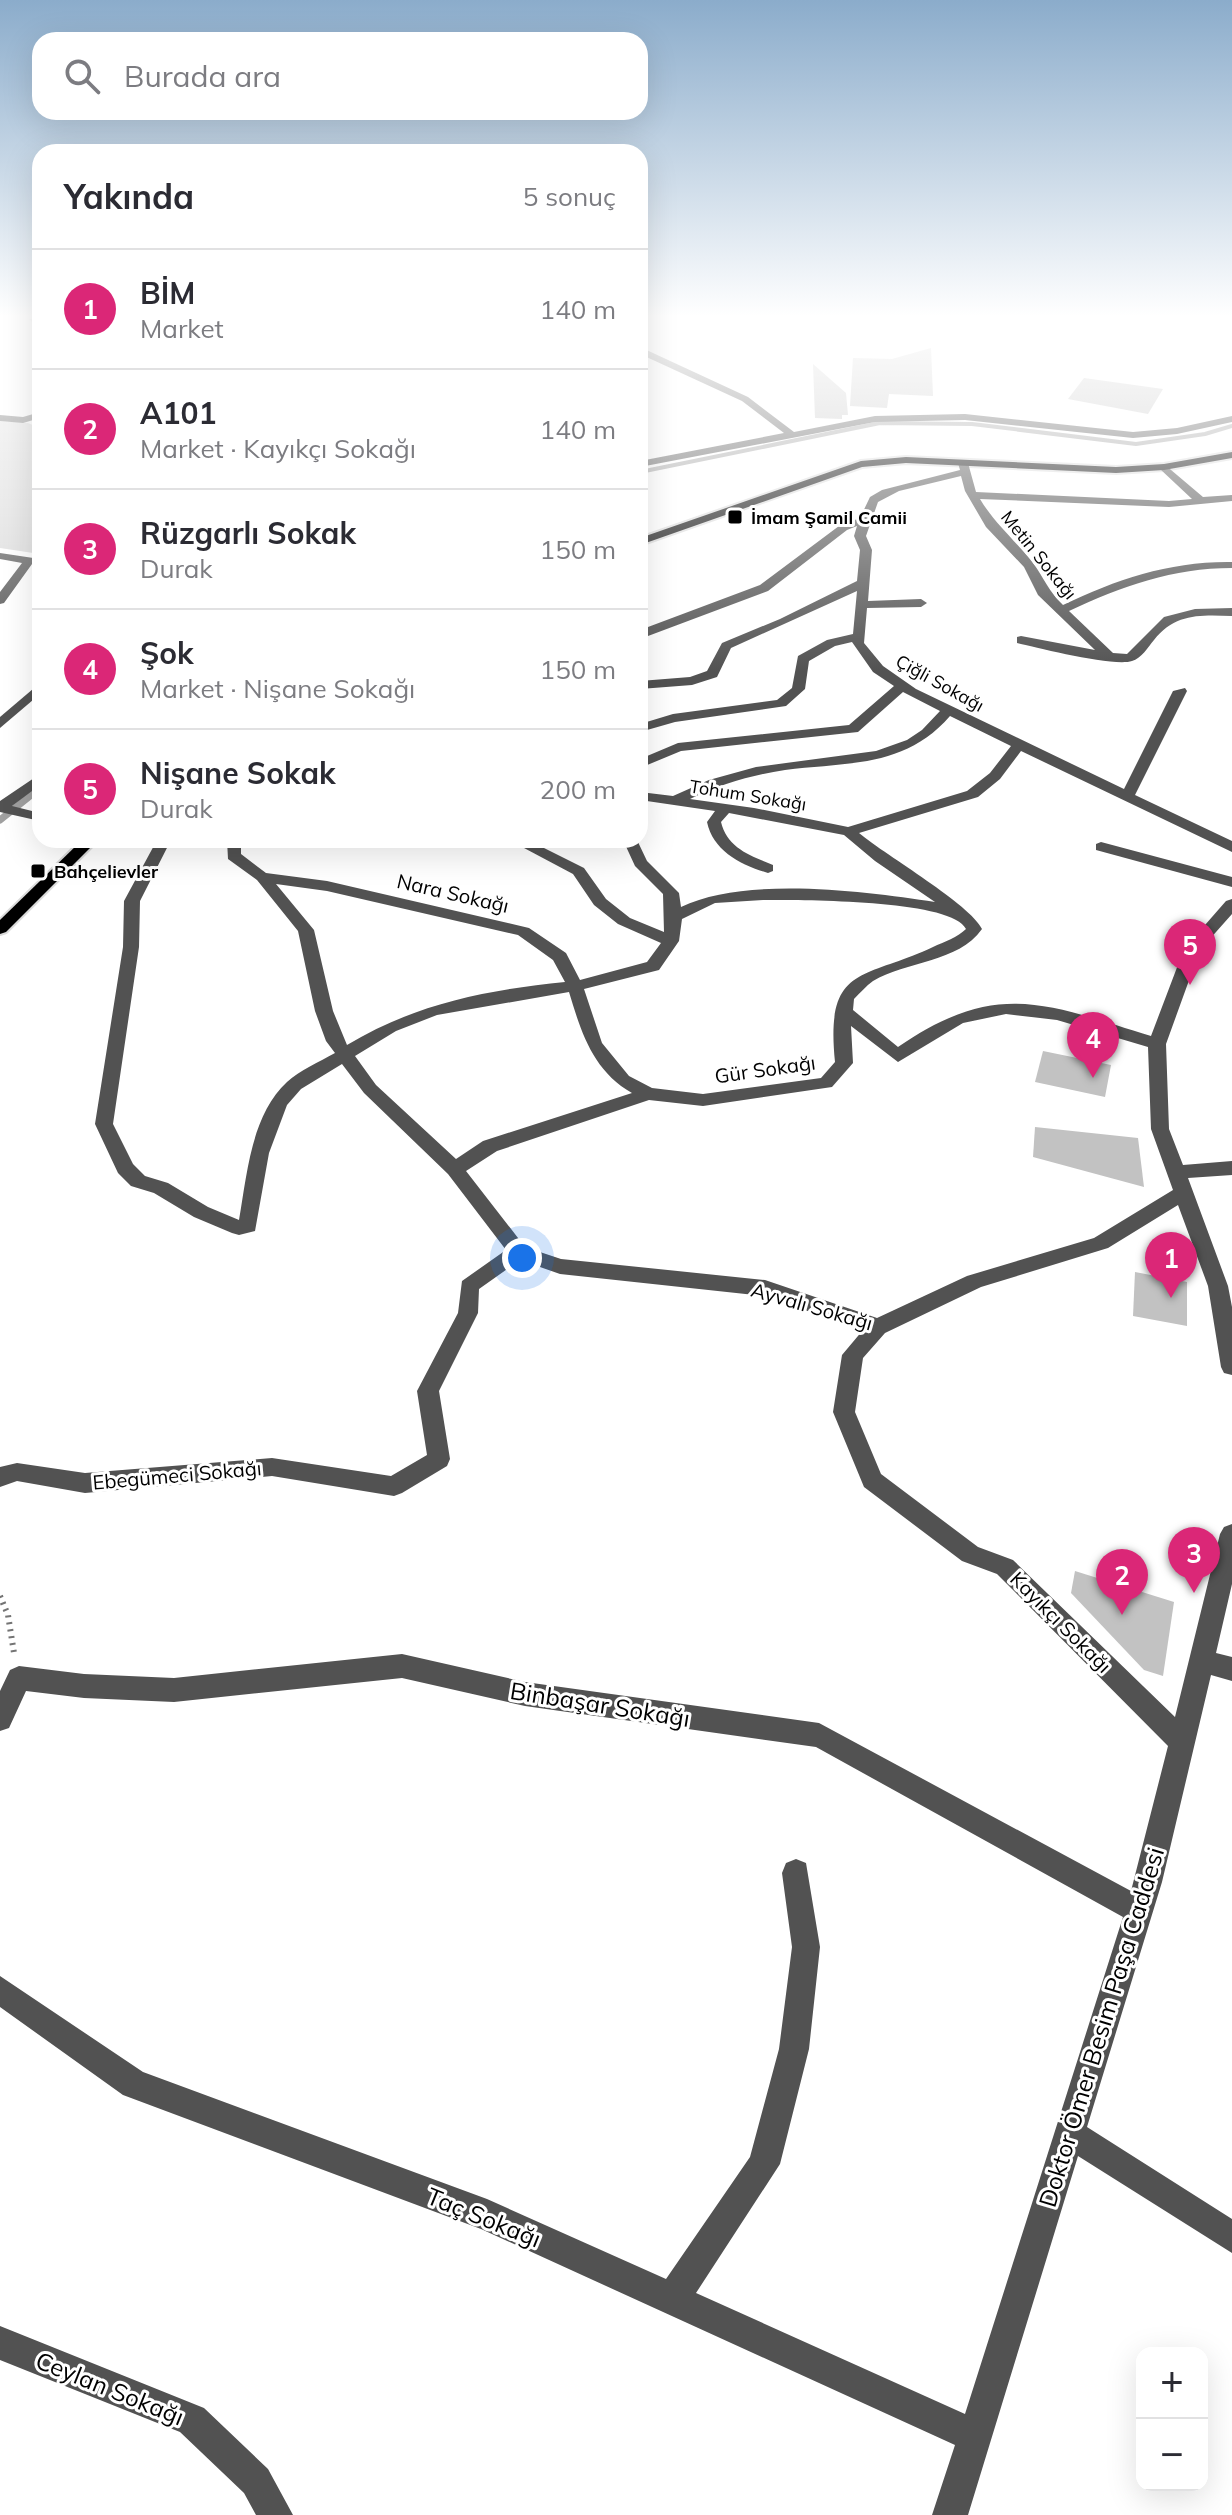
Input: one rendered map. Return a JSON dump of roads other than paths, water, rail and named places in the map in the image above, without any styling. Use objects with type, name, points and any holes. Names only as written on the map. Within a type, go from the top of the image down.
[{"type":"main road","points":[[648,539],[861,464],[906,460],[963,468],[1116,470],[1164,467],[1232,455]]},
{"type":"main road","points":[[0,929],[83,848]]},
{"type":"street","points":[[648,462],[779,436]]},
{"type":"street","points":[[1164,467],[1202,502]]},
{"type":"street","points":[[648,726],[673,718],[781,703],[798,689],[803,659],[831,643],[859,636],[866,550],[860,536],[878,496],[963,468]]},
{"type":"street","name":"Metin Sokağı","points":[[963,468],[972,495],[990,525],[1029,566],[1042,592],[1109,657]]},
{"type":"street","points":[[972,495],[1169,504],[1232,498]]},
{"type":"street","points":[[648,631],[764,588],[843,528],[866,519]]},
{"type":"street","points":[[0,556],[32,561]]},
{"type":"street","points":[[0,600],[32,565]]},
{"type":"street","points":[[1060,611],[1114,585],[1172,567],[1232,565]]},
{"type":"street","points":[[648,684],[692,681],[712,674],[726,646],[784,622],[863,583]]},
{"type":"street","points":[[861,605],[921,603]]},
{"type":"street","points":[[1021,640],[1109,657],[1130,658],[1150,640],[1162,622],[1195,612],[1232,612]]},
{"type":"street","name":"Çiğli Sokağı","points":[[859,636],[858,643],[878,669],[902,686],[1232,847]]},
{"type":"street","points":[[648,760],[678,747],[853,729],[902,686]]},
{"type":"street","points":[[1127,797],[1180,691]]},
{"type":"street","points":[[0,724],[32,694]]},
{"type":"street","points":[[675,801],[705,783],[783,767],[864,757],[899,748],[927,733],[948,710]]},
{"type":"street","points":[[849,832],[904,813],[959,802],[979,792],[1004,768],[1019,744]]},
{"type":"street","points":[[2,808],[32,784]]},
{"type":"street","name":"Tohum Sokağı","points":[[648,797],[725,808],[849,832]]},
{"type":"street","points":[[2,808],[32,815]]},
{"type":"street","points":[[725,808],[714,822],[715,833],[734,852],[768,868]]},
{"type":"street","points":[[849,832],[880,858],[961,913],[971,921],[974,929],[969,936],[921,959],[868,977],[846,997],[844,1012],[898,1056],[957,1019],[995,1009],[1030,1008],[1157,1044]]},
{"type":"street","points":[[1101,847],[1232,882]]},
{"type":"street","points":[[160,848],[132,901],[131,947],[104,1124],[125,1168],[138,1181],[161,1188],[201,1212],[239,1228],[248,1226],[260,1153],[279,1103],[295,1085],[346,1057],[390,1027],[433,1010],[535,990],[575,986],[653,966],[671,941],[674,916],[671,893],[640,863],[633,848]]},
{"type":"street","points":[[234,848],[233,856],[262,877],[306,930],[324,1011],[335,1041],[346,1057],[370,1089],[455,1169],[518,1252]]},
{"type":"street","points":[[532,848],[579,871],[600,902],[624,921],[671,941]]},
{"type":"street","name":"Nara Sokağı","points":[[262,877],[327,886],[523,931],[560,957],[575,986],[594,1044],[623,1080],[648,1094]]},
{"type":"street","points":[[674,916],[713,899],[823,897],[927,906],[961,913]]},
{"type":"street","points":[[1232,904],[1192,949],[1157,1044],[1160,1129],[1218,1286],[1232,1367]]},
{"type":"street","name":"Gür Sokağı","points":[[455,1169],[490,1146],[576,1115],[648,1094],[703,1100],[826,1083],[844,1063],[841,1036],[844,1012]]},
{"type":"street","points":[[1176,1172],[1232,1168]]},
{"type":"street","name":"Ayvalı Sokağı","points":[[518,1252],[560,1266],[765,1288],[878,1327],[974,1281],[1101,1243],[1183,1193]]},
{"type":"street","name":"Ebegümeci Sokağı","points":[[0,1477],[17,1472],[85,1483],[272,1467],[394,1486],[439,1459],[428,1391],[468,1313],[469,1286],[518,1252]]},
{"type":"street","name":"Kayıkçı Sokağı","points":[[878,1327],[853,1355],[844,1412],[872,1480],[970,1554],[1005,1567],[1181,1741]]},
{"type":"street","name":"Doktor Ömer Besim Paşa Caddesi","points":[[954,2512],[974,2436],[1139,1910],[1232,1534]]},
{"type":"street","points":[[1201,1661],[1232,1669]]},
{"type":"street","name":"Binbaşar Sokağı","points":[[0,1719],[19,1678],[84,1686],[174,1690],[402,1666],[525,1694],[819,1735],[1139,1910]]},
{"type":"street","points":[[672,2299],[764,2164],[794,2049],[806,1947],[796,1873]]},
{"type":"street","name":"Taç Sokağı","points":[[0,1990],[134,2084],[487,2215],[974,2436]]},
{"type":"street","points":[[1069,2133],[1232,2237]]},
{"type":"street","name":"Ceylan Sokağı","points":[[0,2343],[192,2420],[256,2481],[275,2515]]},
{"type":"waterway","points":[[648,470],[815,436]]},
{"type":"waterway","points":[[1073,436],[1136,444],[1189,436]]},
{"type":"waterway","points":[[0,820],[32,794]]},
{"type":"place","name":"İmam Şamil Camii","points":[[735,517]]},
{"type":"place","name":"Bahçelievler","points":[[38,871]]},
{"type":"place","name":"Nişane Sokak","points":[[1190,985]]},
{"type":"place","name":"Şok","points":[[1093,1078]]},
{"type":"place","name":"BİM","points":[[1171,1298]]},
{"type":"place","name":"Rüzgarlı Sokak","points":[[1194,1593]]},
{"type":"place","name":"A101","points":[[1122,1615]]}]
